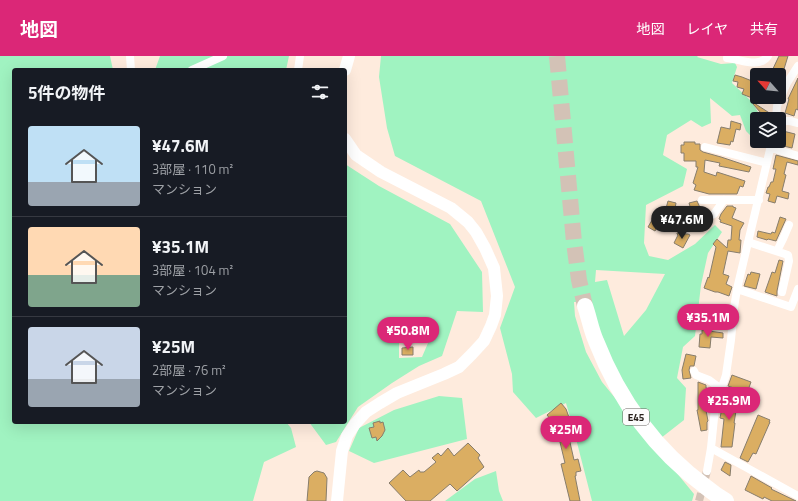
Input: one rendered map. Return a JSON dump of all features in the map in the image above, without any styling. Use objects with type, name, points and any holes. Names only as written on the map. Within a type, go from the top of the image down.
[{"type":"highway","name":"E45","points":[[585,306],[595,339],[606,364],[635,416],[650,436],[675,462],[726,501]]},
{"type":"street","points":[[130,56],[131,68]]},
{"type":"street","points":[[196,68],[223,56]]},
{"type":"street","points":[[298,68],[300,56]]},
{"type":"street","points":[[346,68],[349,56]]},
{"type":"street","points":[[727,58],[759,63],[768,56]]},
{"type":"street","points":[[777,112],[777,106],[787,82],[795,78],[798,66]]},
{"type":"street","points":[[786,121],[798,123]]},
{"type":"street","points":[[338,501],[342,451],[347,436],[355,424],[366,412],[380,403],[459,367],[484,340],[495,315],[497,296],[494,268],[476,232],[468,222],[451,208],[381,172],[356,155],[347,142]]},
{"type":"street","points":[[705,147],[768,163]]},
{"type":"street","points":[[707,471],[715,408],[726,375],[737,289],[770,148]]},
{"type":"street","points":[[778,148],[798,156]]},
{"type":"street","points":[[702,200],[759,200]]},
{"type":"street","points":[[668,218],[666,226],[685,229],[697,225],[714,214],[724,200]]},
{"type":"street","points":[[777,251],[789,225]]},
{"type":"street","points":[[748,242],[788,255],[789,261],[782,292]]},
{"type":"street","points":[[737,289],[791,307],[798,289]]},
{"type":"street","points":[[694,371],[696,375],[709,380],[721,389]]},
{"type":"street","points":[[711,448],[798,496]]},
{"type":"green space","points":[[0,56],[110,56],[113,68],[12,68],[12,424],[288,424],[291,428],[296,447],[264,462],[253,501],[0,501]]},
{"type":"green space","points":[[160,56],[289,56],[286,68],[156,68]]},
{"type":"green space","points":[[381,56],[698,56],[697,57],[721,64],[735,63],[737,67],[732,83],[750,100],[750,104],[753,104],[758,112],[750,112],[750,135],[746,131],[740,115],[732,116],[710,98],[711,123],[702,127],[691,120],[667,135],[663,155],[687,169],[683,186],[646,205],[644,243],[649,256],[668,260],[695,244],[715,225],[722,232],[708,253],[701,285],[695,336],[683,347],[677,378],[686,388],[684,420],[661,438],[629,397],[605,348],[592,308],[592,302],[574,302],[575,316],[586,352],[602,382],[694,494],[692,501],[592,501],[566,403],[536,418],[513,392],[512,374],[500,328],[515,287],[481,201],[395,156],[387,128],[379,77]],"holes":[[[596,270],[665,274],[646,310],[624,336],[607,280],[595,282]]]},
{"type":"green space","points":[[347,165],[379,186],[450,224],[482,272],[483,312],[457,311],[442,356],[419,366],[358,407],[336,442],[326,445],[310,424],[347,424]],"holes":[[[408,323],[423,333],[428,343],[422,357],[399,358],[397,332]]]},
{"type":"green space","points":[[439,396],[462,398],[467,439],[374,463],[349,451],[359,428],[394,410]]},
{"type":"green space","points":[[496,471],[499,491],[503,501],[445,501],[475,479]]},
{"type":"building","points":[[779,56],[788,56],[784,68],[773,68]]},
{"type":"building","points":[[735,75],[750,80],[750,97],[742,94],[744,89],[737,87],[738,82],[733,81]]},
{"type":"building","points":[[798,78],[798,110],[796,109],[794,116],[785,112],[788,99]]},
{"type":"building","points":[[753,104],[756,104],[768,112],[760,112]]},
{"type":"building","points":[[731,121],[741,124],[740,130],[736,129],[733,142],[731,141],[730,145],[717,143],[721,127],[730,129]]},
{"type":"building","points":[[786,132],[795,134],[792,148],[786,147]]},
{"type":"building","points":[[684,142],[695,142],[695,144],[700,144],[700,150],[703,152],[751,167],[749,172],[719,166],[720,163],[705,160],[704,172],[716,176],[717,172],[745,181],[743,187],[740,186],[737,194],[709,194],[694,190],[696,185],[693,183],[698,167],[696,167],[696,161],[684,161],[684,153],[681,153],[681,145],[684,145]]},
{"type":"building","points":[[776,155],[798,161],[798,165],[787,162],[784,174],[786,175],[782,191],[789,193],[788,199],[777,196],[775,203],[768,201],[770,194],[766,193],[771,182],[773,182],[776,169],[773,169]]},
{"type":"building","points":[[668,201],[676,203],[674,214],[665,212]]},
{"type":"building","points":[[697,201],[702,212],[708,211],[692,221],[689,214],[692,213],[689,203]]},
{"type":"building","points":[[727,206],[733,206],[736,208],[732,218],[744,223],[740,230],[740,253],[728,251],[723,274],[729,276],[726,284],[732,287],[729,296],[704,288],[708,277],[709,278],[716,247],[713,244],[717,239],[727,248],[728,240],[731,240],[732,226],[720,222],[721,220],[719,219]]},
{"type":"building","points":[[655,215],[662,219],[655,231],[648,227]]},
{"type":"building","points":[[780,217],[786,219],[776,241],[757,237],[758,231],[771,234],[772,232],[775,233]]},
{"type":"building","points":[[677,233],[690,235],[683,248],[674,243],[678,235]]},
{"type":"building","points":[[779,260],[783,261],[777,296],[765,292],[772,272],[775,273]]},
{"type":"building","points":[[751,272],[760,274],[756,289],[744,286],[748,274],[750,275]]},
{"type":"building","points":[[409,326],[415,333],[405,342],[399,335]]},
{"type":"building","points":[[702,330],[723,333],[723,338],[711,337],[710,348],[699,347],[700,334],[702,334]]},
{"type":"building","points":[[413,347],[413,355],[402,355],[402,348]]},
{"type":"building","points":[[686,354],[696,356],[694,366],[690,366],[689,370],[691,378],[683,379],[682,370]]},
{"type":"building","points":[[732,375],[751,382],[744,401],[737,398],[740,390],[728,386]]},
{"type":"building","points":[[698,382],[706,385],[707,388],[705,405],[708,421],[707,430],[701,431],[697,410]]},
{"type":"building","points":[[724,397],[738,399],[732,447],[721,447],[724,419],[720,418]]},
{"type":"building","points":[[561,403],[566,409],[571,423],[566,425],[574,460],[578,459],[581,471],[576,472],[575,476],[580,501],[570,501],[561,464],[565,463],[559,438],[551,428],[555,425],[547,415]]},
{"type":"building","points":[[758,415],[770,420],[770,422],[756,454],[753,453],[748,462],[740,458]]},
{"type":"building","points":[[380,421],[380,423],[383,422],[385,430],[377,441],[376,437],[372,438],[369,428],[374,427],[373,423]]},
{"type":"building","points":[[468,443],[480,455],[478,458],[484,467],[457,491],[450,484],[430,501],[406,501],[389,483],[403,470],[410,477],[419,470],[420,472],[424,472],[436,462],[432,458],[438,453],[441,456],[448,448],[454,456]]},
{"type":"building","points":[[725,462],[731,465],[730,476],[721,470]]},
{"type":"building","points":[[317,471],[324,473],[327,478],[326,501],[307,501],[309,477]]},
{"type":"building","points":[[751,476],[772,488],[771,489],[796,501],[772,501],[764,497],[763,499],[745,490]]},
{"type":"tunnel","points":[[557,56],[574,242],[579,280],[585,306]]},
{"type":"tunnel","points":[[699,501],[707,471]]}]
